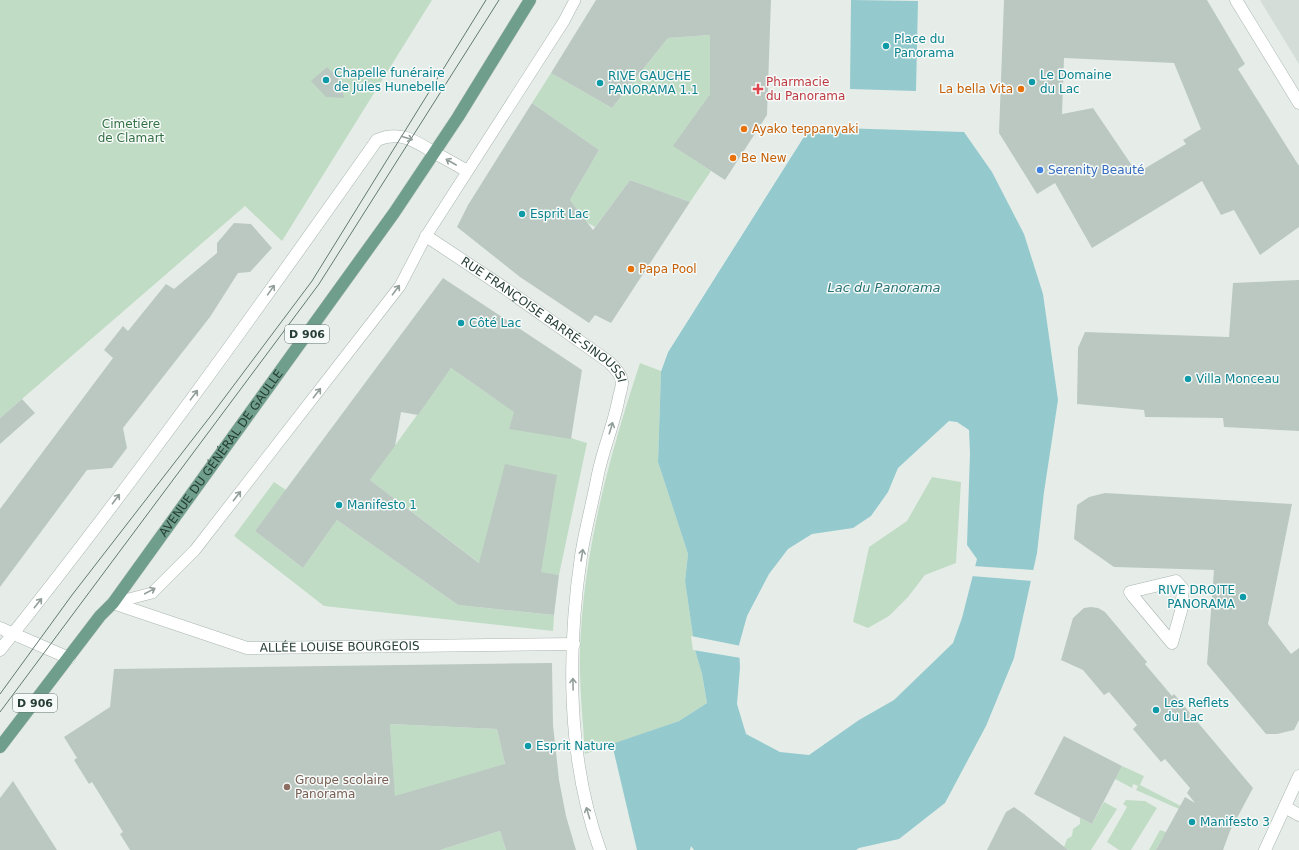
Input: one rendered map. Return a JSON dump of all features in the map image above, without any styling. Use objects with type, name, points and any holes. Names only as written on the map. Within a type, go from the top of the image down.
[{"type":"main road","name":"AVENUE DU GÉNÉRAL DE GAULLE","points":[[0,747],[100,616],[113,603],[394,213],[435,153],[530,0]]},
{"type":"street","points":[[1236,0],[1299,103]]},
{"type":"street","points":[[0,650],[250,321],[377,140],[386,136],[402,136],[412,139],[468,171]]},
{"type":"street","name":"RUE FRANÇOISE BARRÉ-SINOUSSI","points":[[426,236],[609,362],[618,372],[622,383],[619,401],[598,473],[582,556],[574,644],[573,692],[578,758],[585,803],[600,850]]},
{"type":"street","points":[[1176,581],[1183,589],[1181,611],[1172,644],[1131,594],[1176,581]]},
{"type":"street","name":"ALLÉE LOUISE BOURGEOIS","points":[[113,603],[247,648],[574,644]]},
{"type":"street","points":[[0,628],[69,658]]},
{"type":"street","points":[[1265,850],[1299,776]]},
{"type":"street","points":[[1285,807],[1299,815]]},
{"type":"lane","points":[[113,603],[152,593],[195,550],[400,286],[426,236],[564,21],[575,0]]},
{"type":"shaded area","points":[[1260,0],[1299,0],[1299,64]]},
{"type":"green space","name":"Cimetière de Clamart","points":[[0,0],[432,0],[282,241],[245,206],[0,418]]},
{"type":"green space","points":[[710,35],[710,94],[674,146],[711,171],[690,202],[630,180],[595,227],[588,223],[570,200],[599,150],[532,103],[551,73],[612,108],[668,38]]},
{"type":"green space","points":[[640,363],[661,371],[658,462],[688,554],[685,581],[695,650],[702,674],[707,703],[679,721],[585,754],[580,651],[586,577],[592,541],[608,469]]},
{"type":"green space","points":[[451,368],[499,401],[532,421],[550,430],[587,443],[559,575],[482,565],[370,480]]},
{"type":"green space","points":[[932,477],[961,482],[956,563],[925,575],[908,597],[889,616],[868,628],[853,622],[869,547],[907,521]]},
{"type":"green space","points":[[274,482],[286,490],[255,531],[303,568],[337,520],[458,605],[554,615],[553,631],[324,606],[234,536]]},
{"type":"green space","points":[[390,724],[497,729],[505,764],[398,850]]},
{"type":"green space","points":[[1122,766],[1144,776],[1140,785],[1181,806],[1179,809],[1136,790],[1138,786],[1133,784],[1132,788],[1115,779]]},
{"type":"green space","points":[[1126,800],[1145,801],[1157,808],[1131,850],[1119,850],[1107,842],[1127,807],[1123,804]]},
{"type":"green space","points":[[1104,802],[1117,809],[1091,850],[1068,850],[1064,847],[1067,839],[1072,836],[1073,829],[1080,824],[1080,818],[1092,824]]},
{"type":"green space","points":[[1160,830],[1166,832],[1156,850],[1149,850]]},
{"type":"green space","points":[[500,831],[506,850],[440,850]]},
{"type":"water","points":[[851,0],[918,1],[916,91],[850,89]]},
{"type":"water","name":"Lac du Panorama","points":[[810,127],[964,132],[992,172],[1024,234],[1043,294],[1058,400],[1044,492],[1037,553],[1014,658],[986,726],[945,803],[899,839],[856,850],[694,850],[691,846],[690,850],[637,850],[612,744],[679,721],[707,703],[702,674],[695,650],[685,581],[688,554],[658,462],[661,371],[668,352]],"holes":[[[949,421],[957,422],[969,430],[970,453],[967,545],[977,559],[962,618],[953,643],[894,700],[859,720],[809,755],[780,752],[746,734],[737,704],[740,668],[739,645],[747,616],[769,574],[788,549],[812,534],[853,528],[871,516],[888,492],[898,468]]]},
{"type":"pier","points":[[808,126],[810,127],[668,352],[660,371],[666,351]]},
{"type":"pier","points":[[973,566],[1035,570],[1033,581],[971,576]]},
{"type":"pier","points":[[691,636],[741,646],[741,658],[693,650]]},
{"type":"building","name":"RIVE GAUCHE PANORAMA 1.1","points":[[596,0],[771,0],[767,115],[725,180],[673,146],[710,94],[710,35],[668,38],[612,108],[551,73]]},
{"type":"building","points":[[1004,0],[1207,0],[1245,64],[1238,69],[1299,166],[1299,227],[1260,255],[1234,210],[1221,215],[1202,181],[1092,248],[1055,183],[1037,194],[999,133]],"holes":[[[1064,58],[1174,63],[1201,129],[1183,140],[1186,144],[1137,173],[1093,108],[1062,114]]]},
{"type":"building","name":"Chapelle funéraire de Jules Hunebelle","points":[[327,67],[340,80],[344,98],[326,97],[311,81]]},
{"type":"building","name":"Esprit Lac","points":[[532,103],[599,150],[570,200],[593,230],[630,180],[690,202],[611,323],[595,315],[589,323],[520,277],[457,227],[468,205]]},
{"type":"building","points":[[234,223],[251,224],[272,248],[250,272],[238,273],[210,317],[123,428],[127,448],[112,468],[87,470],[0,587],[0,509],[113,358],[104,350],[123,326],[128,331],[166,284],[174,289],[217,253],[217,243]]},
{"type":"building","points":[[443,278],[582,370],[571,439],[509,429],[514,412],[451,368],[418,415],[401,412],[395,446],[370,480],[479,563],[505,464],[557,475],[541,572],[559,575],[554,615],[458,605],[337,520],[303,568],[255,531]]},
{"type":"building","name":"Villa Monceau","points":[[1299,280],[1299,431],[1224,427],[1223,418],[1145,417],[1144,410],[1077,404],[1078,348],[1085,332],[1229,337],[1233,283]]},
{"type":"building","points":[[22,399],[35,413],[0,444],[0,418]]},
{"type":"building","name":"RIVE DROITE PANORAMA","points":[[1105,493],[1292,504],[1268,624],[1291,654],[1299,648],[1299,720],[1294,730],[1277,734],[1266,734],[1207,664],[1214,570],[1114,567],[1074,539],[1077,505],[1089,497]]},
{"type":"building","name":"Les Reflets du Lac","points":[[1084,608],[1098,608],[1105,612],[1147,662],[1145,664],[1172,696],[1174,694],[1253,788],[1230,831],[1223,850],[1156,850],[1185,797],[1195,803],[1187,793],[1190,788],[1165,759],[1161,762],[1133,729],[1137,725],[1109,692],[1104,695],[1083,670],[1061,660],[1073,618]]},
{"type":"building","points":[[552,663],[553,725],[559,780],[566,816],[576,850],[506,850],[500,831],[440,850],[130,850],[120,834],[123,832],[92,782],[89,784],[74,760],[77,758],[64,737],[110,707],[114,669]],"holes":[[[390,724],[497,729],[505,764],[395,796]]]},
{"type":"building","points":[[1064,736],[1122,766],[1092,824],[1034,794]]},
{"type":"building","points":[[13,781],[57,850],[0,850],[0,798]]},
{"type":"building","points":[[1014,807],[1068,850],[987,850],[1006,812]]},
{"type":"tram line","points":[[0,694],[72,595],[213,413],[312,281],[486,0]]},
{"type":"tram line","points":[[0,712],[319,284],[499,0]]},
{"type":"place","name":"Place du Panorama","points":[[886,46]]},
{"type":"place","name":"Chapelle funéraire de Jules Hunebelle","points":[[326,80]]},
{"type":"place","name":"Le Domaine du Lac","points":[[1032,82]]},
{"type":"place","name":"RIVE GAUCHE PANORAMA 1.1","points":[[600,83]]},
{"type":"place","name":"Pharmacie du Panorama","points":[[758,89]]},
{"type":"place","name":"La bella Vita","points":[[1021,89]]},
{"type":"place","name":"Ayako teppanyaki","points":[[744,129]]},
{"type":"place","name":"Be New","points":[[733,158]]},
{"type":"place","name":"Serenity Beauté","points":[[1040,170]]},
{"type":"place","name":"Esprit Lac","points":[[522,214]]},
{"type":"place","name":"Papa Pool","points":[[631,269]]},
{"type":"place","name":"Côté Lac","points":[[461,323]]},
{"type":"place","name":"Villa Monceau","points":[[1188,379]]},
{"type":"place","name":"Manifesto 1","points":[[339,505]]},
{"type":"place","name":"RIVE DROITE PANORAMA","points":[[1243,597]]},
{"type":"place","name":"Les Reflets du Lac","points":[[1156,710]]},
{"type":"place","name":"Esprit Nature","points":[[528,746]]},
{"type":"place","name":"Groupe scolaire Panorama","points":[[287,787]]},
{"type":"place","name":"Manifesto 3","points":[[1192,822]]}]
